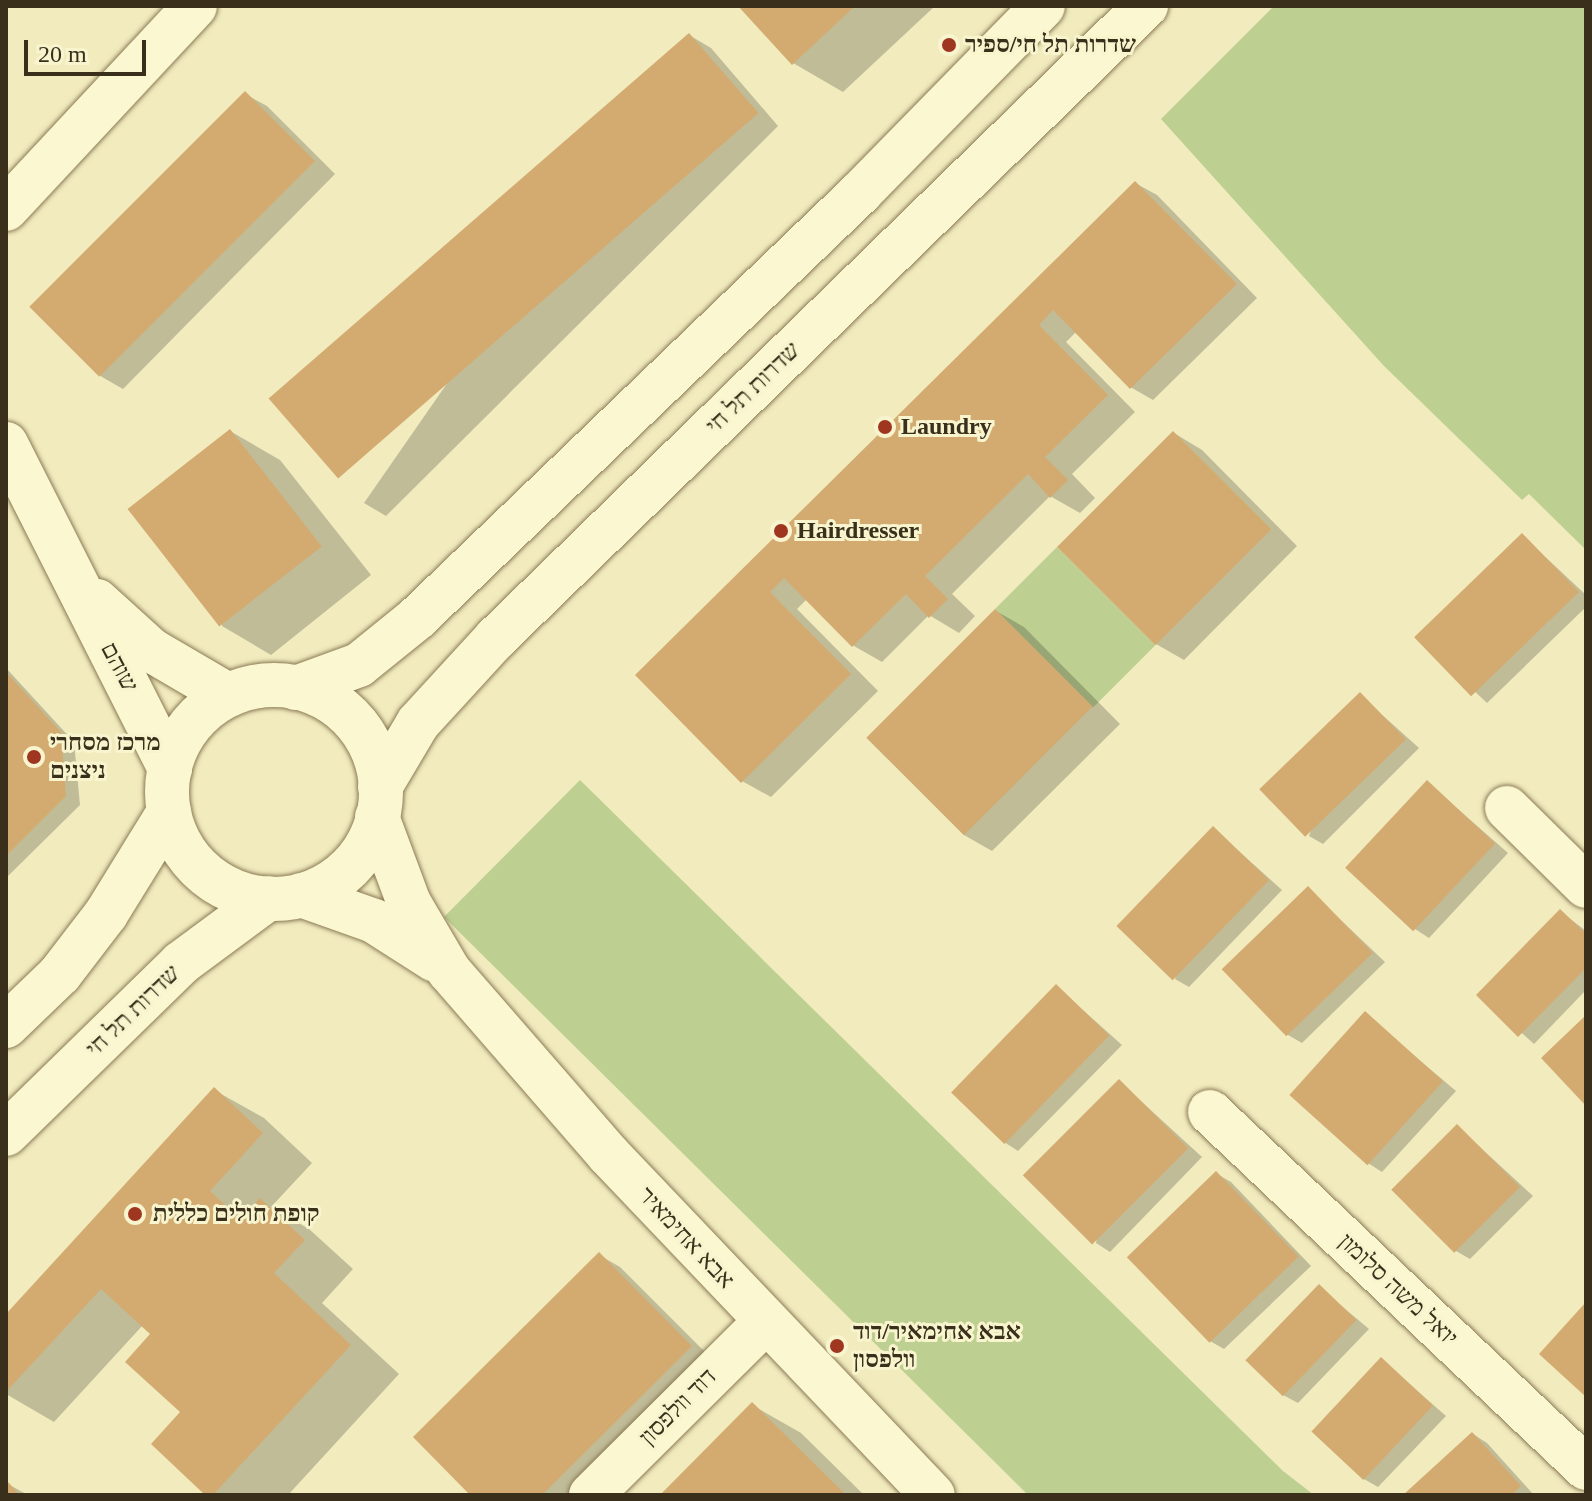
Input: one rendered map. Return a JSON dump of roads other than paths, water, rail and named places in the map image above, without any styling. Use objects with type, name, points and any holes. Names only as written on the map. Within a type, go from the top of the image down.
[{"type":"main road","points":[[6,182],[171,6]]},
{"type":"main road","points":[[6,209],[195,6]]},
{"type":"main road","points":[[1008,43],[1032,6]]},
{"type":"main road","points":[[296,688],[359,665],[417,618],[1043,6]]},
{"type":"main road","name":"שדרות תל חי","points":[[378,802],[418,723],[496,638],[1146,6]]},
{"type":"main road","name":"שוהם","points":[[6,444],[170,769]]},
{"type":"main road","name":"שוהם","points":[[67,565],[151,650],[228,695]]},
{"type":"main road","points":[[256,687],[296,688],[324,697],[355,723],[371,748],[378,802],[366,844],[348,868],[285,897],[236,892],[200,869],[180,843],[169,812],[170,769],[188,729],[228,695],[256,687]]},
{"type":"main road","name":"אבא אחימאיר","points":[[378,802],[417,921],[449,971],[608,1154],[933,1495]]},
{"type":"main road","points":[[1507,808],[1586,886]]},
{"type":"main road","points":[[6,1026],[60,974],[106,914],[169,812]]},
{"type":"main road","name":"שדרות תל חי","points":[[6,1134],[181,963],[285,897]]},
{"type":"main road","name":"אבא אחימאיר","points":[[285,897],[393,930],[449,971]]},
{"type":"main road","name":"יואל משה סלומון","points":[[1210,1112],[1586,1468]]},
{"type":"main road","name":"דוד וולפסון","points":[[591,1495],[766,1321]]},
{"type":"place","name":"שדרות תל חי/ספיר","points":[[949,45]]},
{"type":"place","name":"Laundry","points":[[885,427]]},
{"type":"place","name":"Hairdresser","points":[[781,531]]},
{"type":"place","name":"מרכז מסחרי ניצנים","points":[[34,757]]},
{"type":"place","name":"קופת חולים כללית","points":[[135,1214]]},
{"type":"place","name":"אבא אחימאיר/דוד וולפסון","points":[[837,1346]]}]
